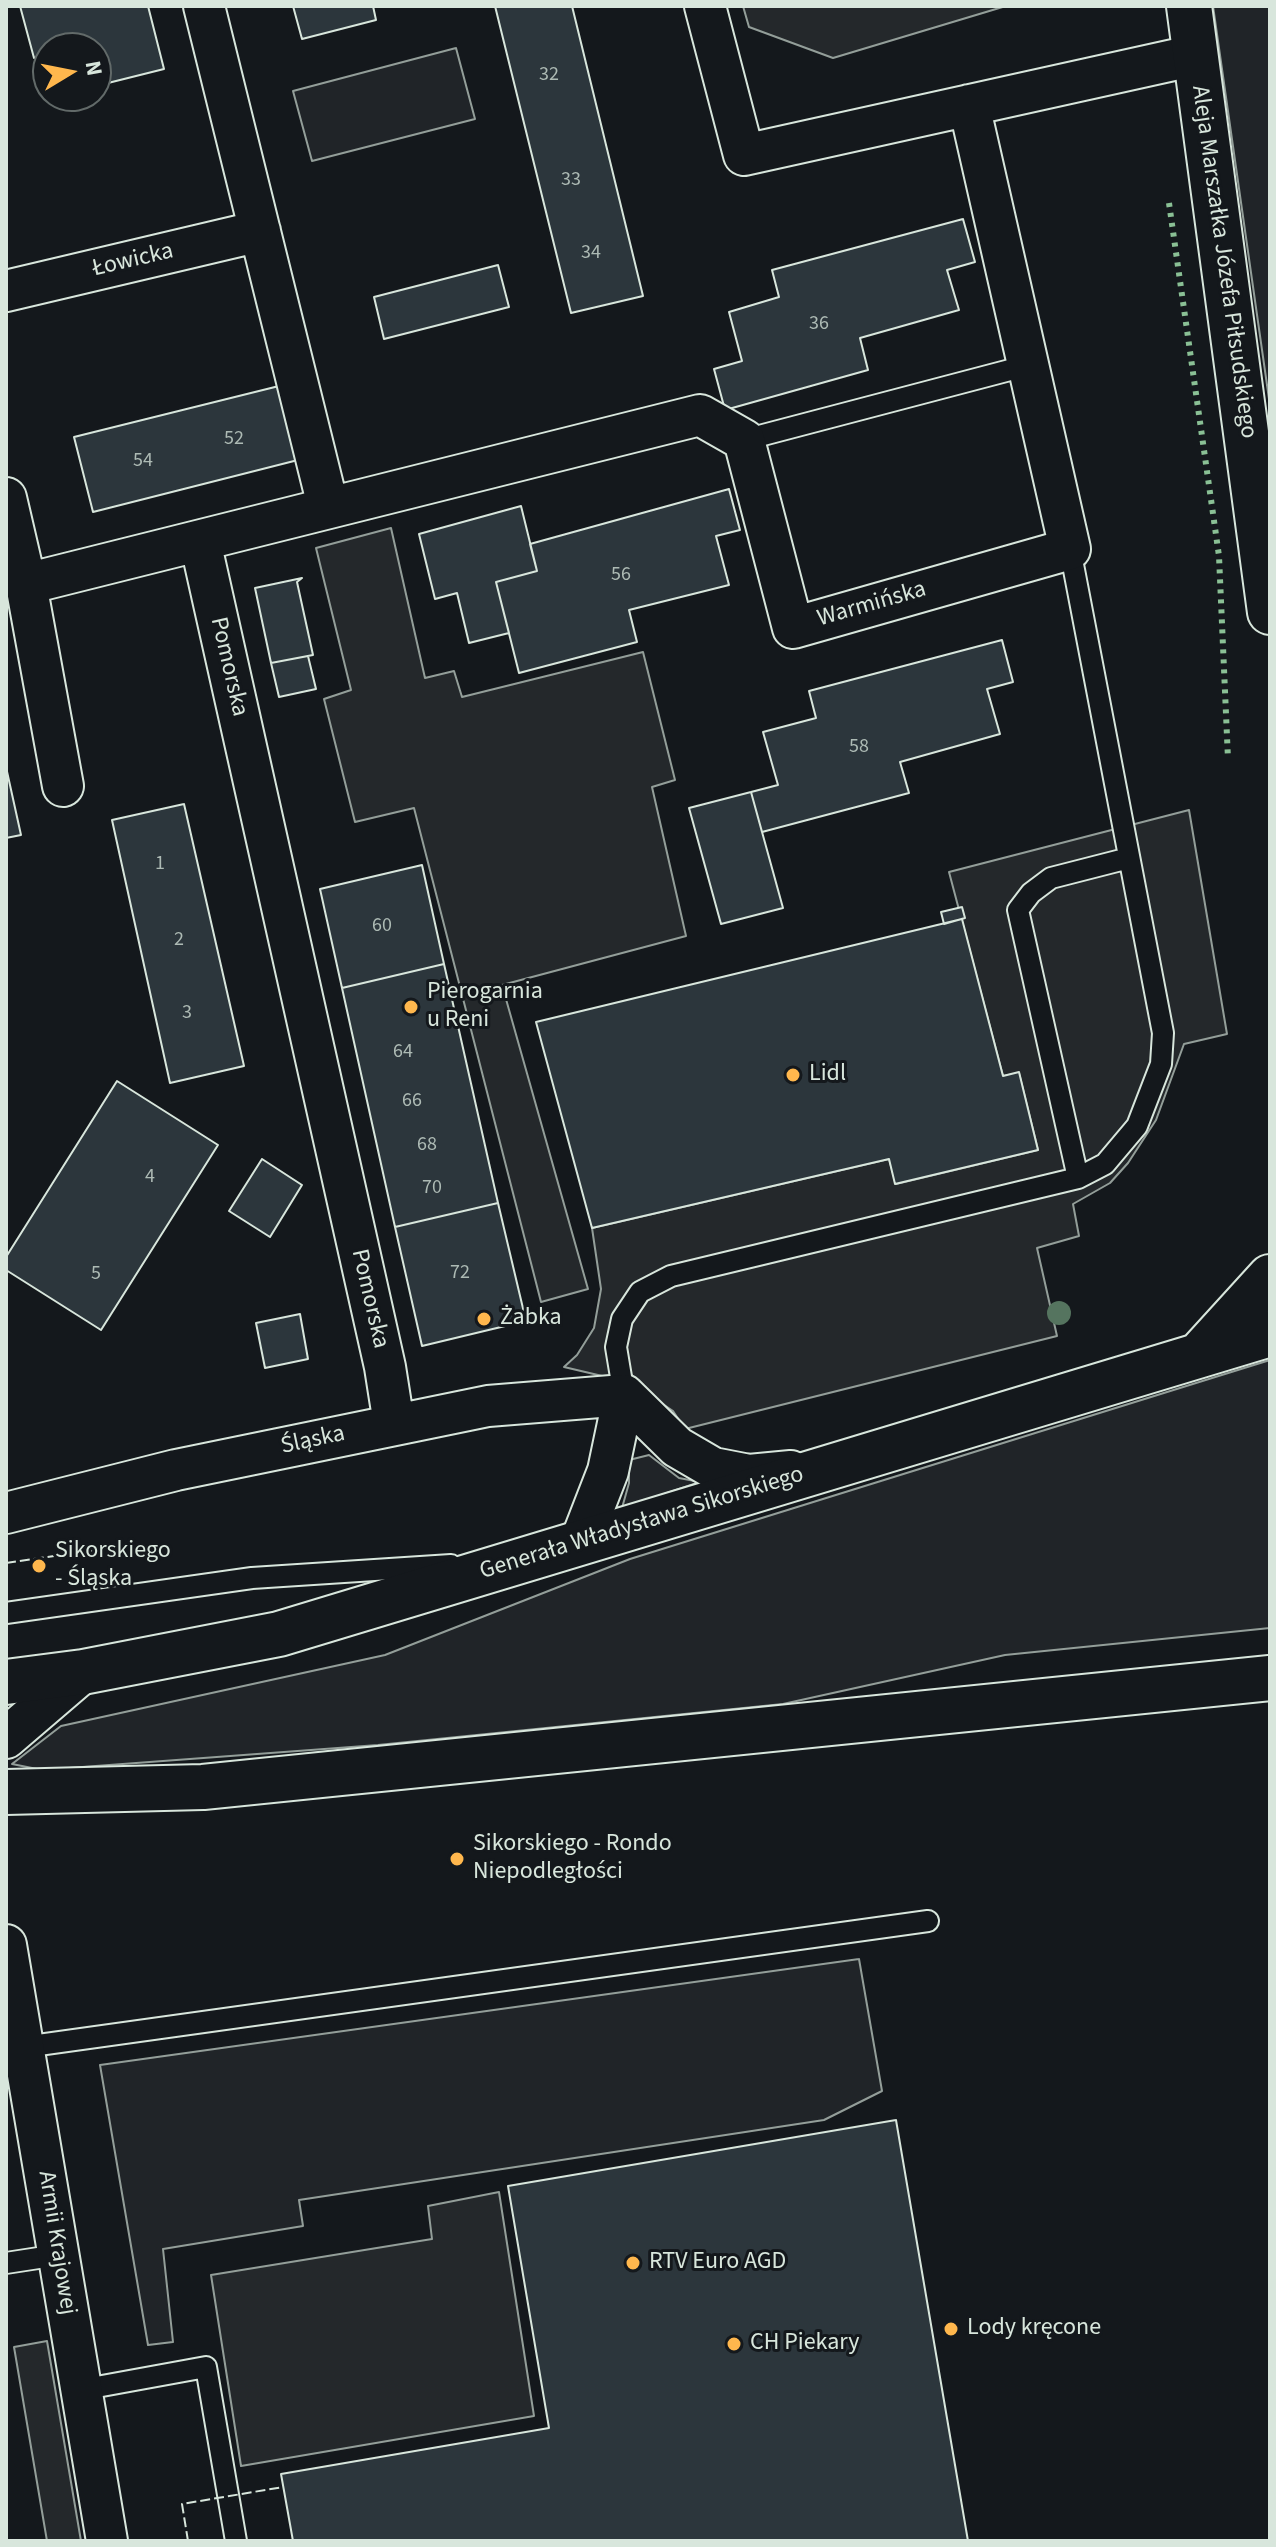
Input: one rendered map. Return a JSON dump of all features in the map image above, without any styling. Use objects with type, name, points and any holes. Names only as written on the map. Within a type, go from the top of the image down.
[{"type":"street","points":[[204,6],[328,506]]},
{"type":"street","points":[[705,6],[744,155],[1196,55]]},
{"type":"street","name":"Aleja Marszałka Józefa Piłsudskiego","points":[[1189,6],[1270,612]]},
{"type":"street","points":[[969,105],[1070,549]]},
{"type":"street","name":"Łowicka","points":[[6,291],[260,231]]},
{"type":"street","points":[[26,584],[700,415],[744,440]]},
{"type":"street","name":"Warmińska","points":[[744,440],[793,628],[1070,549]]},
{"type":"street","points":[[6,498],[26,584],[63,786]]},
{"type":"street","name":"Pomorska","points":[[200,541],[385,1367],[394,1424]]},
{"type":"street","points":[[1197,1357],[1270,1277]]},
{"type":"street","name":"Generała Władysława Sikorskiego","points":[[6,1682],[83,1672],[279,1634],[1270,1334]]},
{"type":"street","points":[[624,1395],[677,1447],[713,1468],[749,1475],[827,1468]]},
{"type":"street","points":[[580,1543],[608,1471],[624,1395]]},
{"type":"street","name":"Śląska","points":[[6,1513],[176,1470],[488,1406],[624,1395]]},
{"type":"street","points":[[6,1738],[83,1672]]},
{"type":"street","points":[[6,1792],[203,1787],[1270,1678]]},
{"type":"street","name":"Armii Krajowej","points":[[6,1945],[107,2541]]},
{"type":"lane","points":[[744,440],[1029,365]]},
{"type":"lane","points":[[624,1395],[616,1347],[622,1319],[640,1292],[671,1276],[1078,1178],[1105,1164],[1137,1126],[1161,1064],[1163,1033],[1070,549]]},
{"type":"lane","points":[[1078,1178],[1018,910],[1031,893],[1051,878],[1129,858]]},
{"type":"lane","points":[[6,1613],[252,1578],[523,1560]]},
{"type":"lane","points":[[24,2047],[928,1921]]},
{"type":"lane","points":[[6,2263],[58,2255]]},
{"type":"lane","points":[[80,2390],[206,2367],[236,2541]]},
{"type":"shaded area","points":[[743,6],[1006,6],[833,58],[749,27]]},
{"type":"shaded area","points":[[1213,6],[1270,6],[1270,406]]},
{"type":"shaded area","points":[[456,48],[475,119],[312,161],[293,91]]},
{"type":"shaded area","points":[[391,528],[425,678],[454,671],[462,697],[643,652],[675,780],[652,787],[686,936],[502,985],[588,1289],[541,1302],[414,808],[355,822],[324,699],[351,690],[316,548]]},
{"type":"shaded area","points":[[1189,810],[1227,1034],[1184,1044],[1156,1120],[1128,1163],[1110,1183],[1073,1204],[1079,1236],[1037,1248],[1057,1336],[685,1429],[673,1411],[632,1383],[564,1367],[577,1355],[594,1328],[601,1289],[592,1228],[889,1159],[896,1184],[1038,1150],[1019,1073],[1003,1076],[949,872]]},
{"type":"shaded area","points":[[1270,1360],[1270,1628],[1005,1655],[783,1704],[378,1745],[42,1770],[12,1764],[61,1726],[385,1655],[630,1559]]},
{"type":"shaded area","points":[[649,1455],[679,1478],[700,1482],[622,1508],[629,1483],[629,1460]]},
{"type":"shaded area","points":[[859,1959],[882,2091],[824,2120],[299,2200],[303,2226],[163,2249],[173,2342],[148,2345],[100,2065]]},
{"type":"shaded area","points":[[499,2192],[534,2416],[241,2466],[211,2275],[432,2239],[428,2206]]},
{"type":"shaded area","points":[[47,2341],[81,2541],[47,2541],[14,2347]]},
{"type":"building","points":[[20,6],[148,6],[164,69],[112,82],[112,32],[32,32],[32,51]]},
{"type":"building","points":[[293,6],[373,6],[376,20],[302,39]]},
{"type":"building","points":[[495,6],[572,6],[643,296],[571,313]]},
{"type":"building","points":[[963,219],[975,262],[947,270],[959,310],[860,338],[868,370],[725,410],[714,369],[742,361],[729,312],[779,297],[772,270]]},
{"type":"building","points":[[498,265],[509,307],[384,339],[374,297]]},
{"type":"building","points":[[279,386],[298,460],[93,512],[74,437]]},
{"type":"building","points":[[729,489],[740,530],[716,536],[729,585],[629,610],[637,642],[519,673],[496,582],[537,571],[530,544]]},
{"type":"building","points":[[521,506],[537,571],[496,582],[509,633],[469,643],[457,593],[435,599],[419,534]]},
{"type":"building","points":[[302,578],[297,582],[313,655],[271,663],[255,588]]},
{"type":"building","points":[[1002,640],[1013,682],[987,689],[1000,734],[900,762],[909,793],[762,832],[751,792],[778,785],[763,732],[816,718],[809,691]]},
{"type":"building","points":[[308,656],[316,689],[279,697],[271,663]]},
{"type":"building","points":[[6,767],[21,835],[6,838]]},
{"type":"building","points":[[751,792],[783,908],[721,924],[689,808]]},
{"type":"building","points":[[184,804],[244,1066],[170,1083],[112,820]]},
{"type":"building","points":[[422,865],[444,964],[342,988],[320,889]]},
{"type":"building","points":[[962,907],[965,918],[944,924],[941,912]]},
{"type":"building","points":[[962,919],[1003,1076],[1019,1072],[1038,1150],[895,1184],[889,1159],[592,1228],[536,1022]]},
{"type":"building","points":[[444,964],[498,1203],[395,1227],[342,988]]},
{"type":"building","points":[[117,1081],[218,1145],[101,1330],[6,1270],[6,1257]]},
{"type":"building","points":[[262,1159],[302,1185],[270,1237],[229,1211]]},
{"type":"building","points":[[498,1203],[526,1321],[422,1346],[395,1227]]},
{"type":"building","points":[[300,1314],[308,1359],[265,1368],[256,1323]]},
{"type":"building","name":"CH Piekary","points":[[896,2120],[968,2541],[293,2541],[281,2474],[549,2428],[508,2186]]},
{"type":"hedge","points":[[1169,203],[1219,556],[1228,759]]},
{"type":"fence","points":[[6,1563],[109,1548]]},
{"type":"fence","points":[[188,2541],[182,2504],[283,2487]]},
{"type":"place","name":"Pierogarnia u Reni","points":[[411,1007]]},
{"type":"place","name":"Lidl","points":[[793,1075]]},
{"type":"place","name":"Żabka","points":[[484,1319]]},
{"type":"place","name":"Sikorskiego - Śląska","points":[[39,1566]]},
{"type":"place","name":"Sikorskiego - Rondo Niepodległości","points":[[457,1859]]},
{"type":"place","name":"RTV Euro AGD","points":[[633,2263]]},
{"type":"place","name":"Lody kręcone","points":[[951,2329]]},
{"type":"place","name":"CH Piekary","points":[[734,2344]]}]
